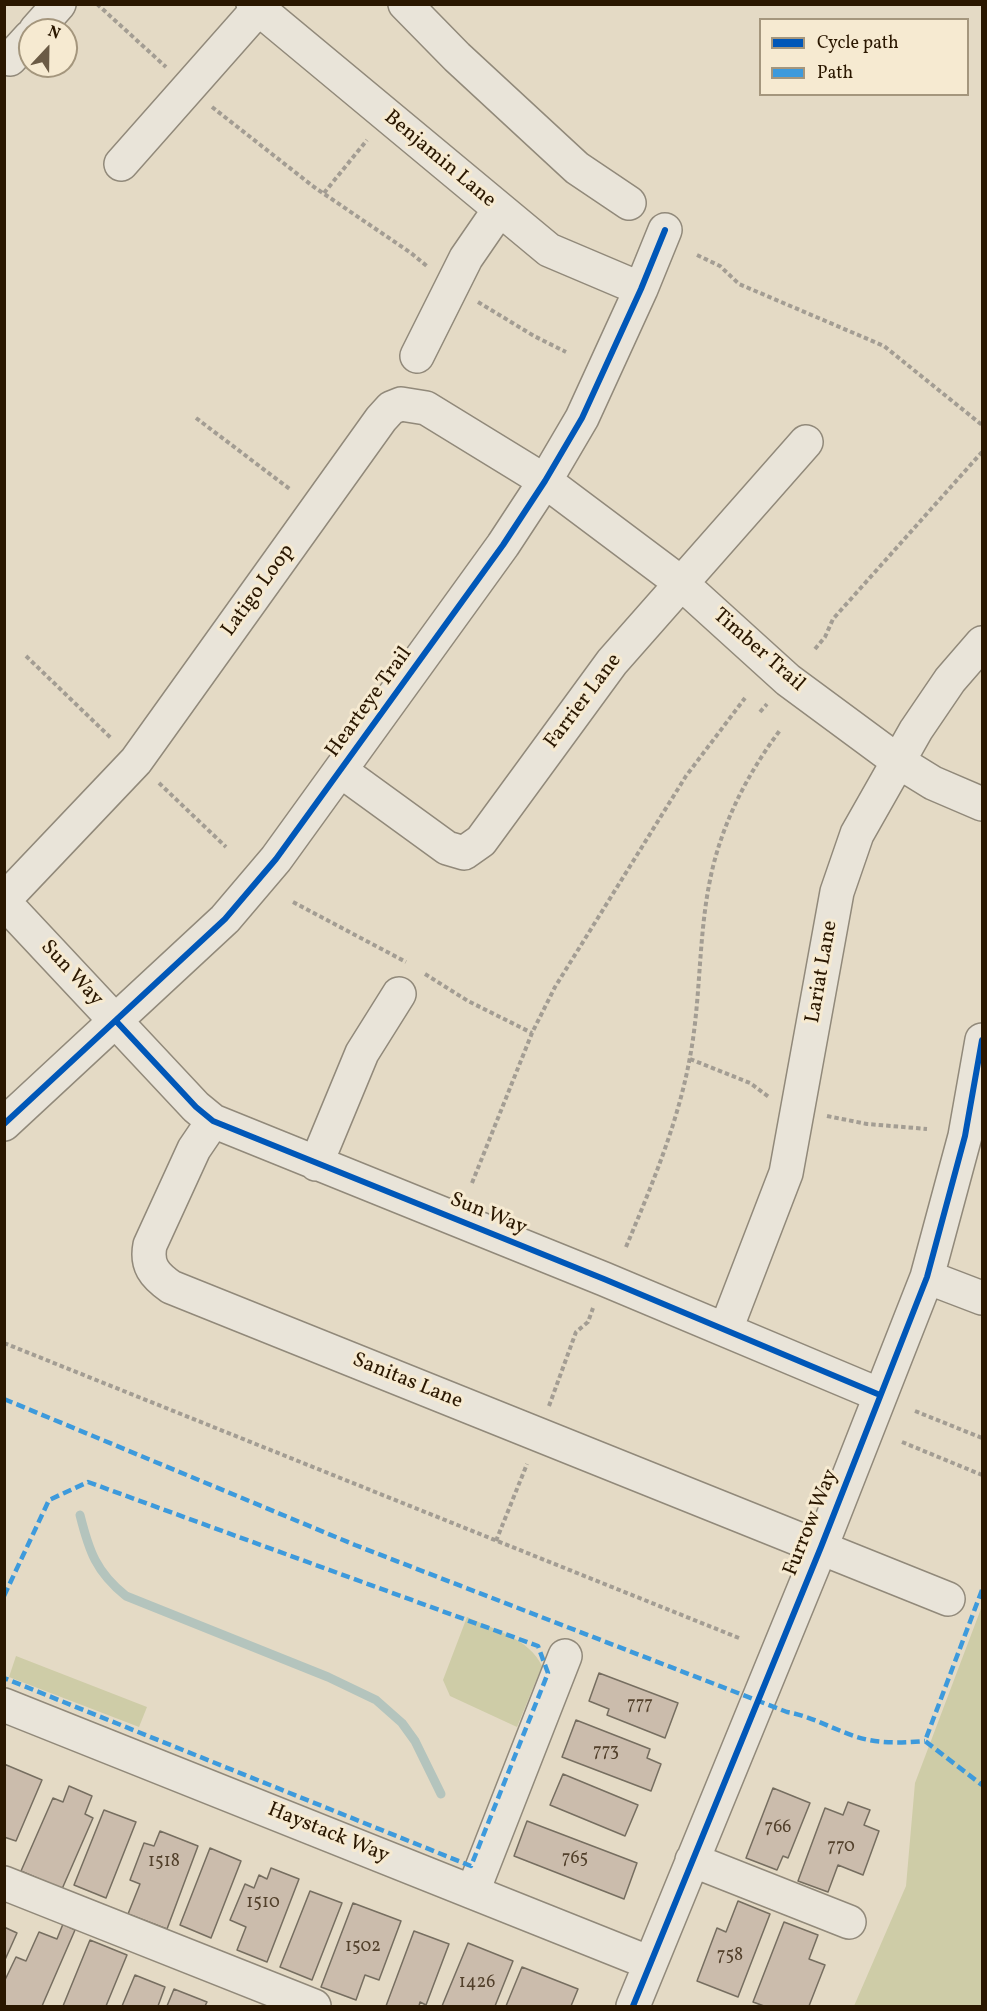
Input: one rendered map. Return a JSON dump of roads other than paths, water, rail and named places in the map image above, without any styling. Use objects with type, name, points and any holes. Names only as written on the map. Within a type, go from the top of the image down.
[{"type":"street","points":[[47,18],[59,4]]},
{"type":"street","points":[[405,4],[577,168],[629,203]]},
{"type":"street","points":[[121,164],[256,7]]},
{"type":"street","name":"Benjamin Lane","points":[[256,7],[549,250],[641,290]]},
{"type":"street","points":[[417,356],[466,258],[499,210]]},
{"type":"street","name":"Hearteye Trail","points":[[4,1124],[225,920],[276,859],[503,545],[545,481],[582,418],[641,290],[665,230]]},
{"type":"street","name":"Latigo Loop","points":[[4,901],[136,761],[391,408],[401,404],[426,408],[545,481]]},
{"type":"street","name":"Farrier Lane","points":[[341,771],[447,848],[464,853],[481,841],[612,662],[806,442]]},
{"type":"street","name":"Timber Trail","points":[[545,481],[681,583],[788,680],[898,762],[933,783],[982,804]]},
{"type":"street","name":"Lariat Lane","points":[[726,1329],[786,1173],[837,892],[857,834],[916,730],[950,680],[982,643]]},
{"type":"street","name":"Sun Way","points":[[4,901],[196,1107],[213,1121],[726,1329],[880,1395]]},
{"type":"street","points":[[316,1164],[362,1053],[399,994]]},
{"type":"street","name":"Furrow Way","points":[[633,2007],[821,1547],[927,1277],[965,1136],[982,1040]]},
{"type":"street","name":"Sanitas Lane","points":[[213,1121],[194,1149],[150,1245],[147,1258],[155,1276],[171,1287],[948,1599]]},
{"type":"street","points":[[927,1277],[982,1298]]},
{"type":"street","points":[[473,1891],[565,1656]]},
{"type":"street","name":"Haystack Way","points":[[4,1705],[650,1963]]},
{"type":"street","points":[[692,1860],[849,1922]]},
{"type":"street","points":[[4,1883],[314,2007]]},
{"type":"waterway","points":[[80,1515],[95,1560],[107,1578],[126,1596],[328,1677],[376,1700],[402,1723],[415,1741],[441,1794]]}]
